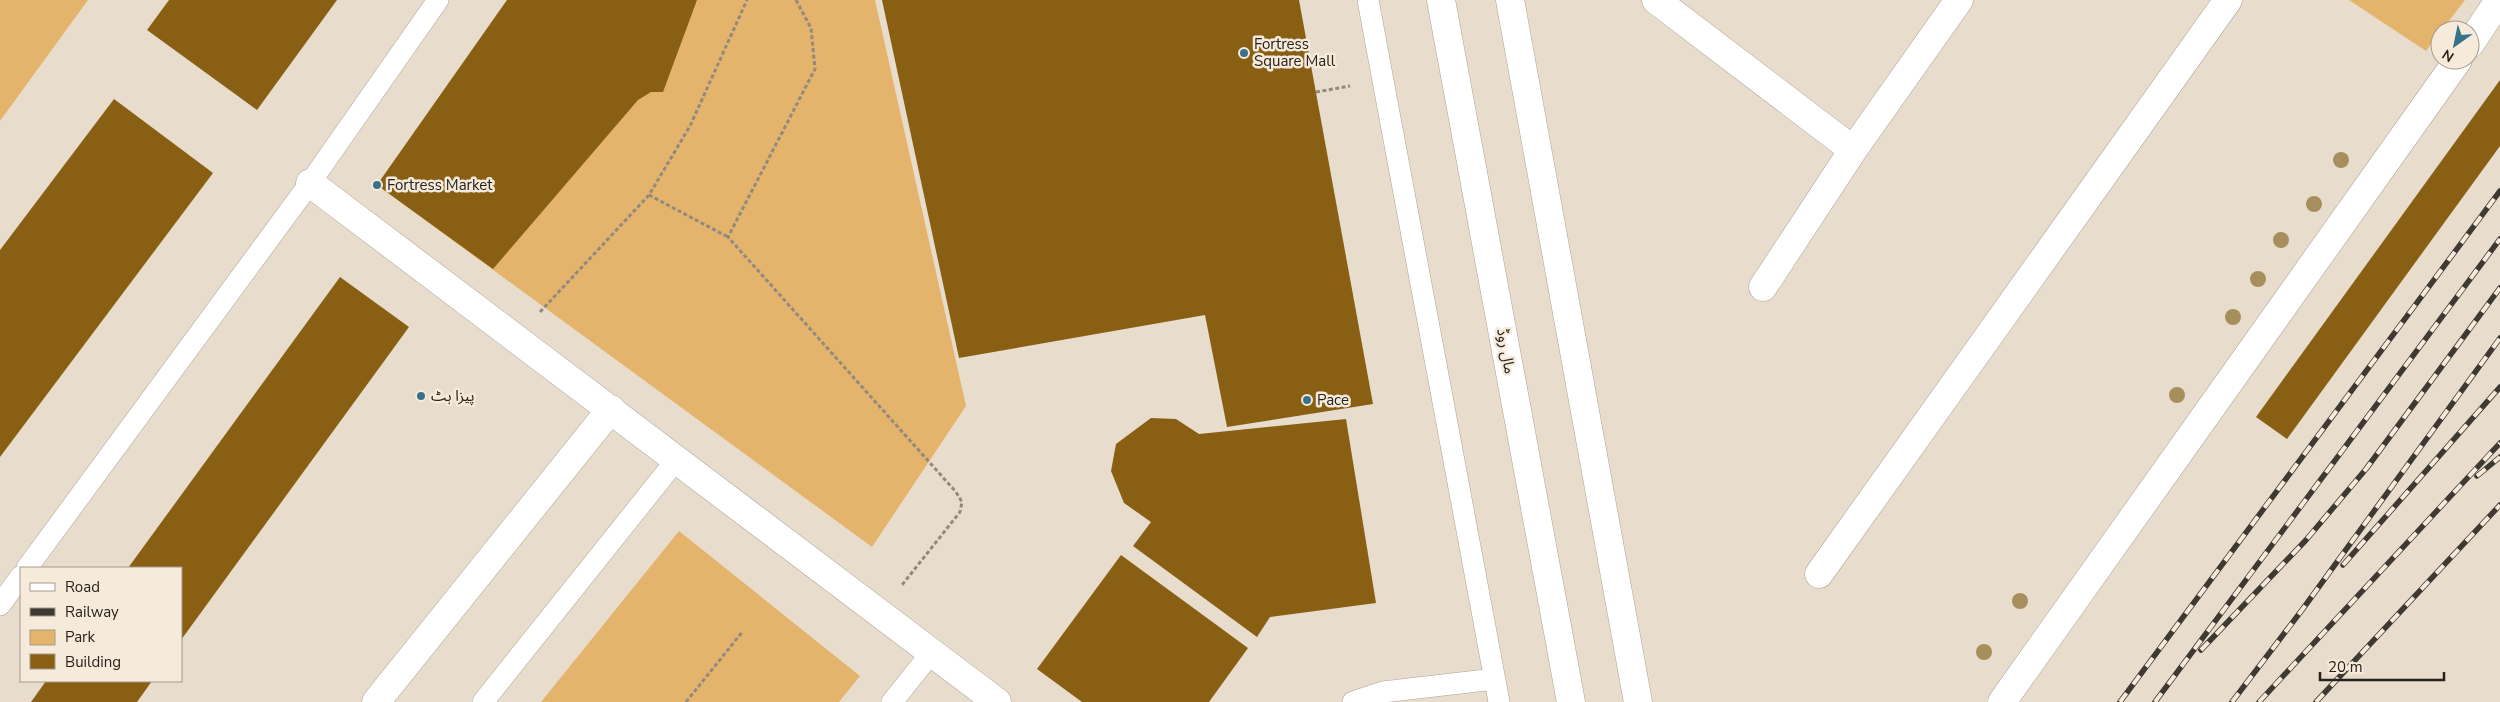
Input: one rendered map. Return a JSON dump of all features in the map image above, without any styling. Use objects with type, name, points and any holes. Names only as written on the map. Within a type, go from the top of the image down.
[{"type":"street","name":"مال روڈ","points":[[1441,0],[1571,702]]},
{"type":"street","points":[[1510,0],[1638,702]]},
{"type":"street","points":[[1656,0],[1853,150]]},
{"type":"street","points":[[1763,287],[1853,150],[1960,0]]},
{"type":"street","points":[[1820,574],[2228,0]]},
{"type":"street","points":[[2480,29],[2499,0]]},
{"type":"street","points":[[2002,702],[2451,70]]},
{"type":"street","points":[[310,183],[995,701]]},
{"type":"street","points":[[376,702],[611,409]]},
{"type":"lane","points":[[28,567],[310,183],[438,0]]},
{"type":"lane","points":[[1368,0],[1499,702]]},
{"type":"lane","points":[[483,702],[677,459]]},
{"type":"lane","points":[[0,605],[20,577]]},
{"type":"lane","points":[[892,702],[932,652]]},
{"type":"lane","points":[[1353,702],[1383,692],[1494,679]]},
{"type":"path","points":[[516,338],[649,195],[690,126],[747,0]]},
{"type":"path","points":[[728,237],[815,69],[811,28],[796,0]]},
{"type":"path","points":[[649,195],[728,237],[956,492],[962,502],[960,512],[880,613]]},
{"type":"path","points":[[686,702],[743,631]]},
{"type":"green space","points":[[0,0],[88,0],[0,121]]},
{"type":"green space","points":[[507,0],[875,0],[966,406],[872,547],[377,185]]},
{"type":"green space","points":[[2349,0],[2465,0],[2450,20],[2430,20],[2430,46],[2426,51]]},
{"type":"green space","points":[[679,531],[860,676],[839,702],[541,702]]},
{"type":"building","points":[[169,0],[337,0],[257,110],[147,30]]},
{"type":"building","points":[[507,0],[697,0],[663,92],[651,92],[638,100],[493,269],[377,185]]},
{"type":"building","points":[[882,0],[1299,0],[1373,404],[1227,427],[1205,315],[959,358]]},
{"type":"building","points":[[2500,80],[2500,146],[2287,439],[2256,417]]},
{"type":"building","points":[[114,99],[213,173],[0,457],[0,250]]},
{"type":"building","points":[[340,277],[409,327],[182,639],[182,567],[129,567]]},
{"type":"building","points":[[1151,418],[1176,419],[1199,434],[1346,419],[1376,603],[1270,617],[1257,637],[1133,546],[1151,522],[1124,503],[1111,471],[1116,444]]},
{"type":"building","points":[[1121,555],[1248,648],[1209,702],[1082,702],[1037,669]]},
{"type":"building","points":[[45,682],[151,682],[137,702],[31,702]]},
{"type":"railway","points":[[2120,702],[2500,191]]},
{"type":"railway","points":[[2155,702],[2500,239]]},
{"type":"railway","points":[[2201,650],[2306,540],[2366,469],[2500,288]]},
{"type":"railway","points":[[2232,702],[2302,610],[2500,338]]},
{"type":"railway","points":[[2343,565],[2500,387]]},
{"type":"railway","points":[[2259,702],[2500,443]]},
{"type":"railway","points":[[2477,476],[2500,457]]},
{"type":"railway","points":[[2316,702],[2500,505]]},
{"type":"place","name":"Fortress Square Mall","points":[[1244,53]]},
{"type":"place","name":"Fortress Market","points":[[377,185]]},
{"type":"place","name":"پیزا ہٹ","points":[[421,396]]},
{"type":"place","name":"Pace","points":[[1307,400]]}]
